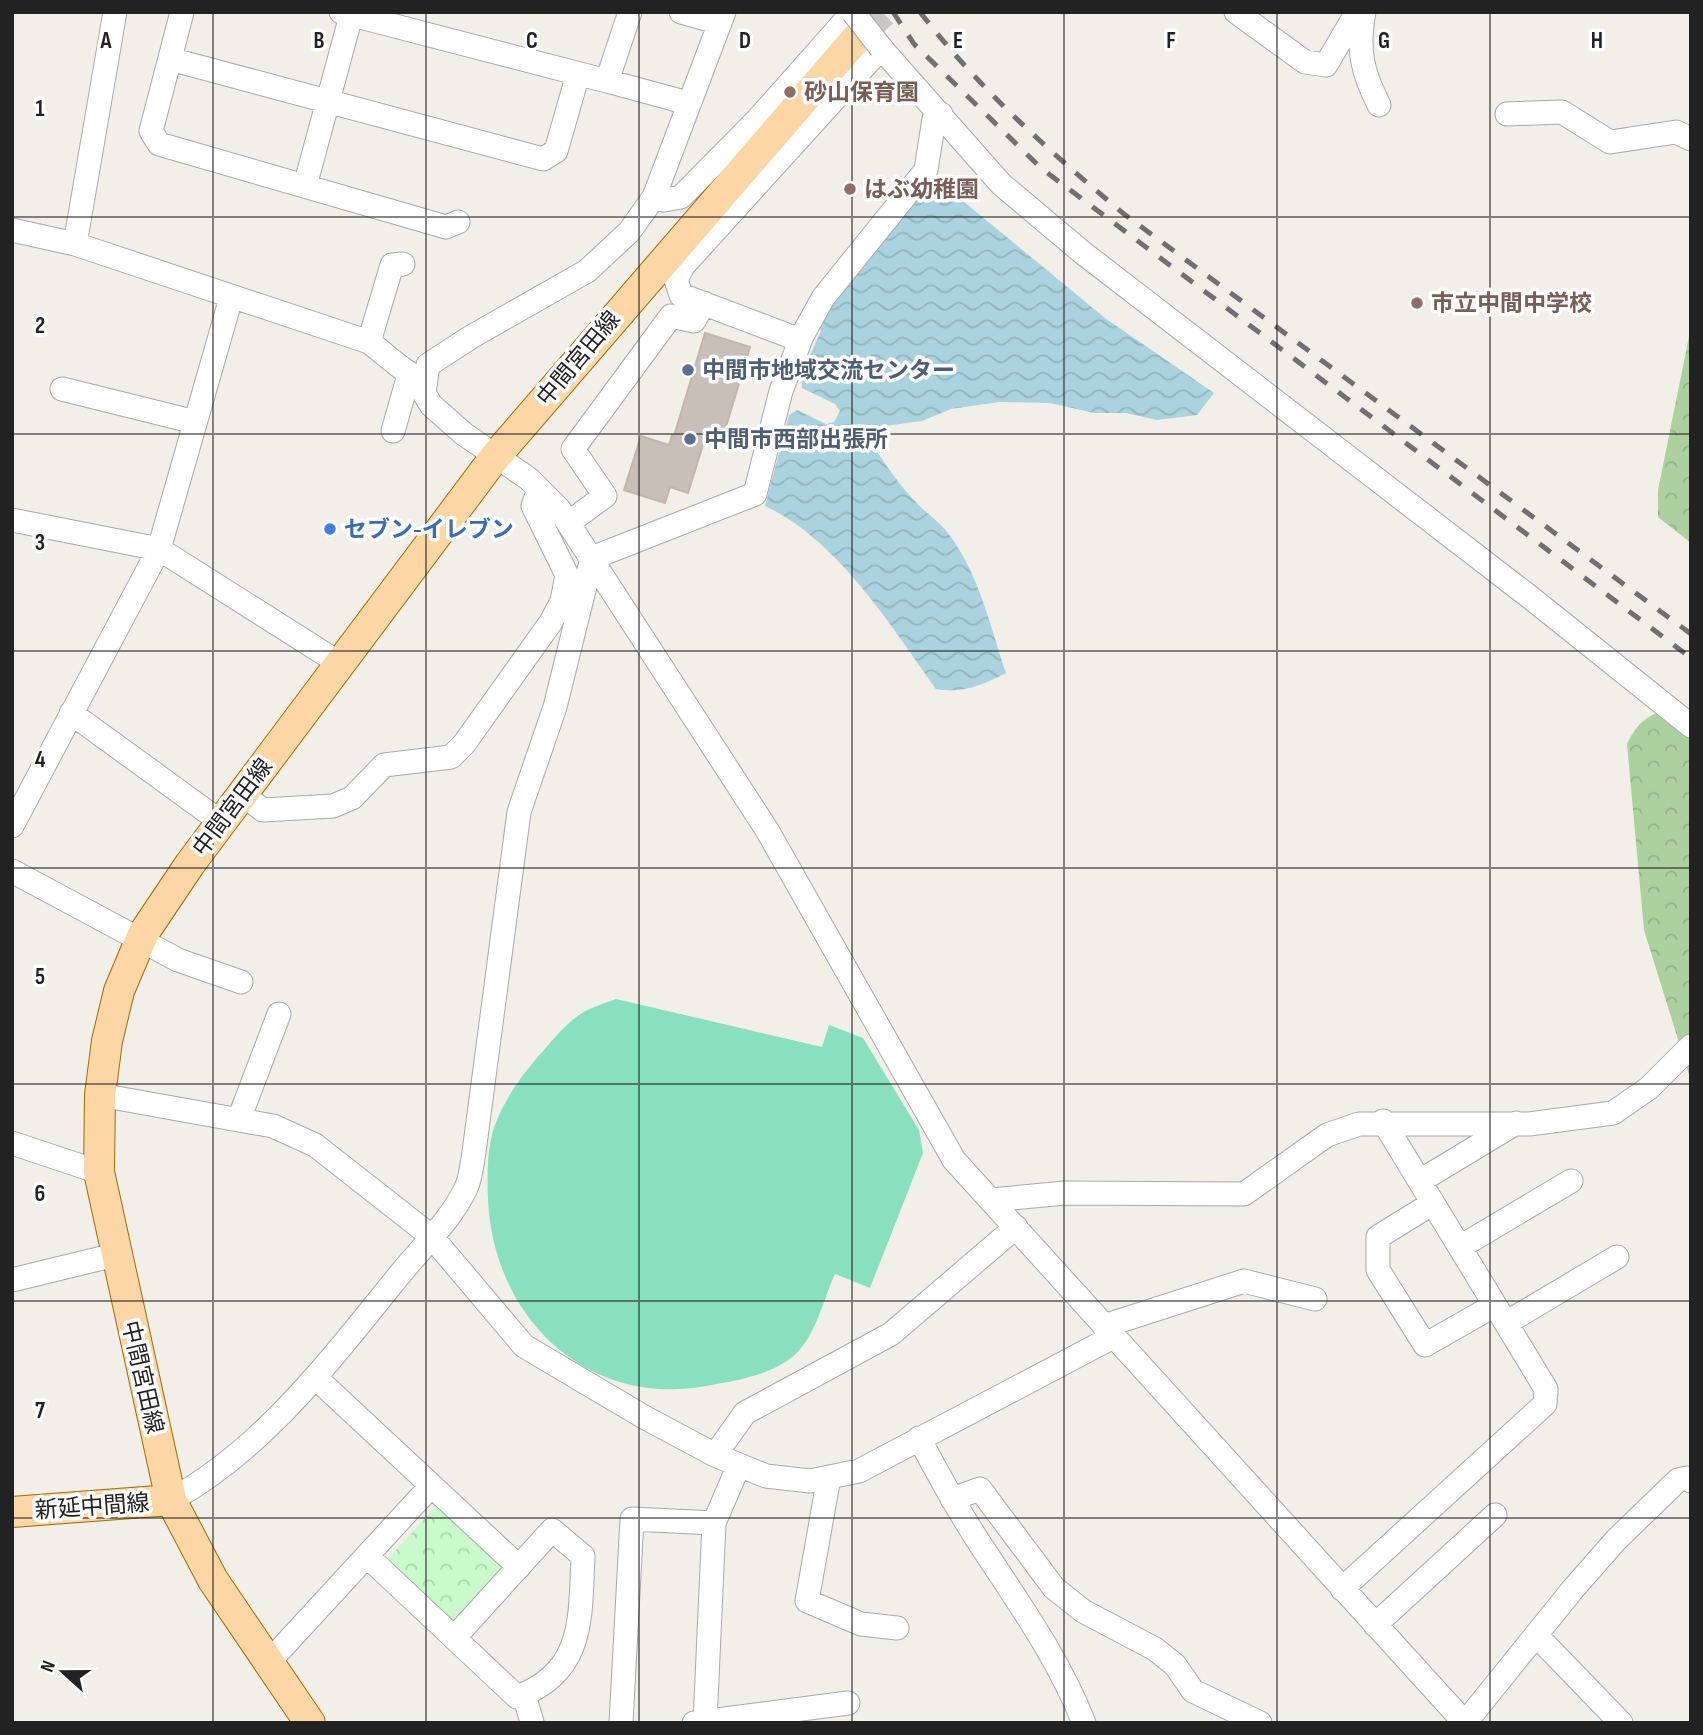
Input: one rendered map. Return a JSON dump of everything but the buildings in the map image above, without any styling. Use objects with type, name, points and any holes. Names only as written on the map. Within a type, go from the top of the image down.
[{"type":"main road","name":"中間宮田線","points":[[310,1723],[212,1580],[171,1500],[115,1255],[99,1172],[100,1095],[107,1041],[119,991],[141,940],[222,822],[495,457],[865,31]]},
{"type":"main road","name":"新延中間線","points":[[12,1513],[171,1500]]},
{"type":"street","points":[[75,244],[115,12]]},
{"type":"street","points":[[182,12],[151,131],[159,144],[446,227],[458,222]]},
{"type":"street","points":[[607,81],[630,12]]},
{"type":"street","points":[[393,431],[416,378],[428,365],[587,271],[629,232],[654,198],[722,17],[681,12]]},
{"type":"street","points":[[1236,12],[1305,62],[1326,65],[1357,12]]},
{"type":"street","points":[[1364,12],[1359,41],[1367,80],[1379,105]]},
{"type":"street","points":[[305,186],[348,13],[688,103]]},
{"type":"street","points":[[654,198],[664,200],[681,197],[758,119],[865,31]]},
{"type":"street","points":[[865,31],[1001,184],[1083,253],[1531,598],[1691,726]]},
{"type":"street","points":[[800,340],[681,295],[676,281],[683,266],[865,31]]},
{"type":"street","points":[[170,59],[543,159],[556,151],[578,74]]},
{"type":"street","points":[[1507,114],[1562,112],[1609,142],[1676,132],[1691,139]]},
{"type":"street","points":[[592,558],[755,495],[781,391],[800,340],[823,298],[926,170],[934,119],[941,114]]},
{"type":"street","points":[[12,230],[75,244],[231,299],[369,342],[416,378],[431,405],[539,489],[568,523],[592,558],[767,830],[954,1160],[1465,1723],[1616,1540],[1678,1480],[1687,1478],[1691,1481]]},
{"type":"street","points":[[369,342],[392,265],[403,264]]},
{"type":"street","points":[[12,827],[159,549],[231,299]]},
{"type":"street","points":[[568,523],[605,496],[573,449],[671,316],[694,321],[704,303]]},
{"type":"street","points":[[62,389],[195,422]]},
{"type":"street","points":[[242,794],[263,810],[333,806],[352,798],[384,765],[451,757],[480,722],[562,601],[567,575],[533,506],[539,489]]},
{"type":"street","points":[[12,520],[159,549],[339,663]]},
{"type":"street","points":[[171,1500],[205,1479],[234,1455],[316,1378],[431,1236],[467,1187],[519,812],[555,708],[592,558]]},
{"type":"street","points":[[71,713],[222,822]]},
{"type":"street","points":[[12,870],[178,960],[241,982]]},
{"type":"street","points":[[239,1119],[279,1014]]},
{"type":"street","points":[[990,1200],[1065,1193],[1244,1194],[1328,1135],[1359,1124],[1383,1121],[1517,1123],[1613,1113],[1649,1088],[1691,1046]]},
{"type":"street","points":[[100,1095],[273,1126],[315,1145],[431,1236],[524,1346],[715,1455],[766,1476],[810,1481],[859,1471],[1108,1332],[1244,1281],[1315,1299]]},
{"type":"street","points":[[1342,1589],[1545,1404],[1546,1389],[1383,1121]]},
{"type":"street","points":[[1420,1181],[1517,1123]]},
{"type":"street","points":[[12,1143],[99,1172]]},
{"type":"street","points":[[1460,1247],[1571,1181]]},
{"type":"street","points":[[1433,1203],[1378,1237],[1378,1270],[1425,1345],[1501,1314],[1617,1257]]},
{"type":"street","points":[[715,1455],[745,1413],[891,1334],[1016,1227]]},
{"type":"street","points":[[12,1280],[115,1255]]},
{"type":"street","points":[[316,1378],[519,1567]]},
{"type":"street","points":[[919,1437],[952,1499],[1035,1624],[1071,1690],[1084,1723]]},
{"type":"street","points":[[739,1465],[714,1523],[701,1722],[788,1717],[848,1703]]},
{"type":"street","points":[[829,1477],[807,1601],[861,1624],[897,1628]]},
{"type":"street","points":[[268,1663],[431,1486]]},
{"type":"street","points":[[952,1499],[980,1489],[1054,1588],[1083,1611],[1155,1649],[1175,1665],[1193,1691],[1260,1723]]},
{"type":"street","points":[[1375,1625],[1495,1515]]},
{"type":"street","points":[[621,1723],[632,1519],[714,1523]]},
{"type":"street","points":[[367,1556],[454,1639],[517,1697],[538,1689],[561,1669],[574,1647],[579,1629],[583,1556],[552,1530],[454,1639]]},
{"type":"street","points":[[1536,1635],[1620,1723]]},
{"type":"street","points":[[524,1695],[532,1722]]},
{"type":"green space","points":[[1691,327],[1691,543],[1658,517],[1658,490]]},
{"type":"green space","points":[[1664,711],[1691,722],[1691,1081],[1644,930],[1627,744],[1641,723]]},
{"type":"green space","points":[[616,999],[822,1047],[829,1025],[863,1038],[919,1130],[923,1153],[870,1288],[835,1274],[818,1319],[806,1341],[791,1358],[772,1369],[750,1377],[706,1386],[662,1389],[622,1383],[585,1367],[554,1345],[527,1315],[507,1281],[494,1242],[488,1199],[489,1152],[495,1125],[516,1085],[562,1030],[582,1013]]},
{"type":"green space","points":[[437,1505],[507,1569],[454,1626],[385,1562]]},
{"type":"water","points":[[928,185],[963,201],[1105,318],[1214,393],[1197,415],[1157,420],[1126,413],[1094,413],[1050,403],[999,402],[951,409],[922,421],[885,426],[874,447],[902,487],[944,528],[959,549],[983,600],[1006,673],[981,685],[955,690],[936,689],[881,612],[839,562],[791,521],[765,506],[789,415],[797,410],[826,424],[834,422],[840,411],[835,404],[802,388],[801,375],[821,331],[818,322]]},
{"type":"tunnel","points":[[861,33],[883,12]]},
{"type":"railway","points":[[893,12],[914,44],[1041,168],[1691,658]]},
{"type":"railway","points":[[920,12],[966,67],[1016,119],[1124,214],[1691,634]]},
{"type":"place","name":"砂山保育園","points":[[790,92]]},
{"type":"place","name":"はぶ幼稚園","points":[[850,189]]},
{"type":"place","name":"市立中間中学校","points":[[1417,303]]},
{"type":"place","name":"中間市地域交流センター","points":[[688,370]]},
{"type":"place","name":"中間市西部出張所","points":[[690,439]]},
{"type":"place","name":"セブン-イレブン","points":[[330,529]]}]
